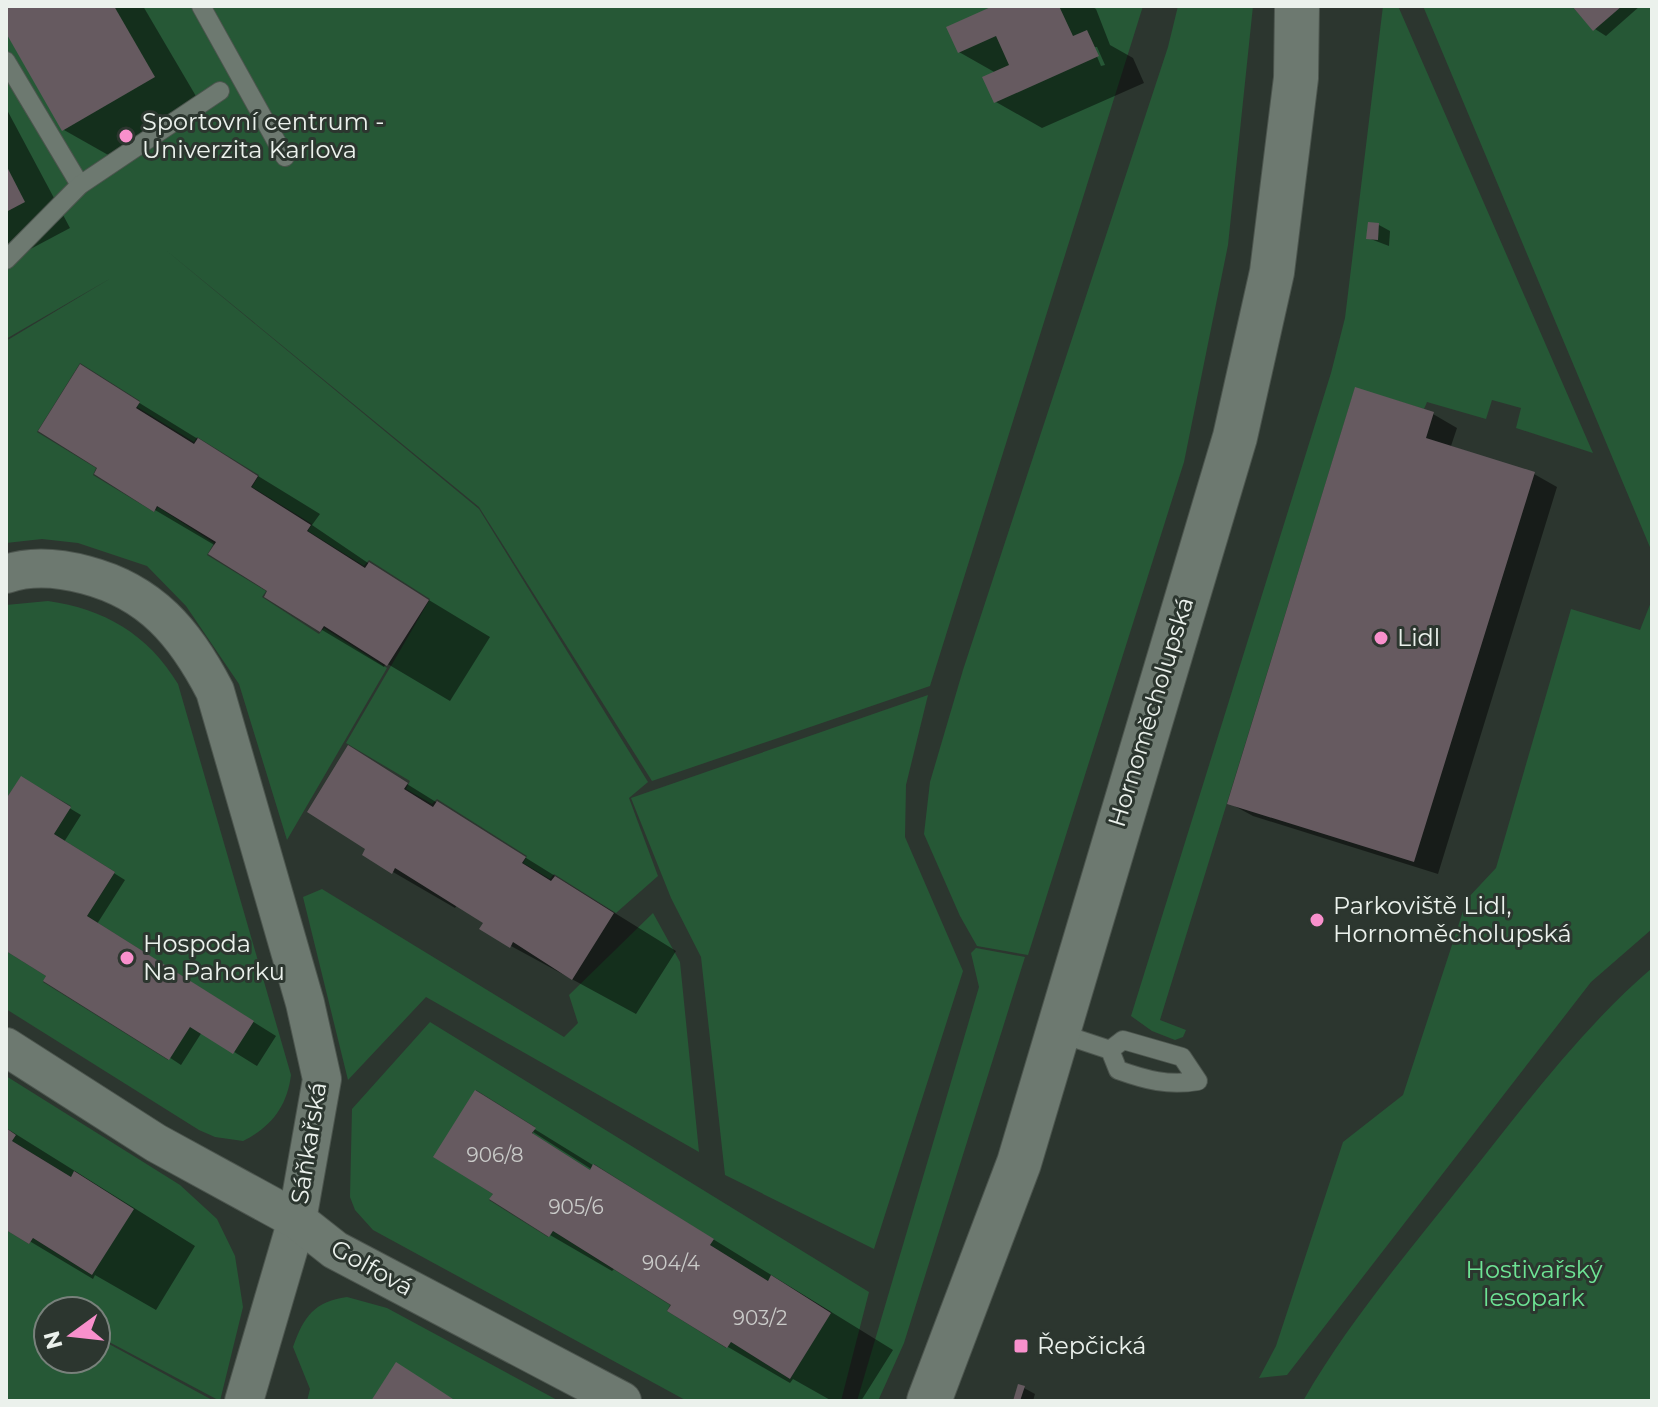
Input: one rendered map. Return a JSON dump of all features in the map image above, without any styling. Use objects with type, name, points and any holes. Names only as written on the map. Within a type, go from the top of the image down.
[{"type":"street","name":"Hornoměcholupská","points":[[929,1401],[1019,1163],[1235,437],[1272,272],[1285,183],[1296,78],[1297,6]]},
{"type":"street","name":"Sáňkařská","points":[[6,574],[55,569],[112,582],[142,597],[168,618],[195,652],[215,691],[305,1003],[322,1079],[297,1220],[244,1401]]},
{"type":"street","name":"Golfová","points":[[6,1047],[156,1143],[297,1220],[335,1250],[622,1401]]},
{"type":"lane","points":[[201,6],[285,157]]},
{"type":"lane","points":[[6,61],[80,185]]},
{"type":"lane","points":[[6,260],[80,185],[220,91]]},
{"type":"lane","points":[[1056,1032],[1110,1050]]},
{"type":"green space","points":[[6,6],[1143,6],[930,686],[652,781],[479,507],[162,247],[479,509],[648,782],[629,798],[658,876],[616,913],[554,874],[550,879],[523,863],[527,856],[437,799],[432,804],[406,789],[410,781],[346,743],[430,599],[369,560],[364,566],[308,531],[312,524],[252,487],[259,475],[197,437],[194,442],[137,407],[140,401],[80,363],[37,432],[96,468],[93,475],[154,512],[158,507],[214,543],[207,555],[266,591],[262,597],[319,634],[324,628],[387,668],[287,840],[239,684],[186,606],[147,566],[78,543],[42,539],[6,543],[6,341],[111,278],[6,339]]},
{"type":"green space","points":[[1178,6],[1253,6],[1228,245],[1184,462],[1028,955],[977,946],[960,916],[924,834],[930,782],[963,670],[1168,47]]},
{"type":"green space","points":[[1383,6],[1398,6],[1593,453],[1516,428],[1521,408],[1492,400],[1486,419],[1427,402],[1424,409],[1355,388],[1160,1020],[1186,1030],[1183,1037],[1175,1040],[1152,1031],[1131,1016],[1331,373],[1345,318]]},
{"type":"green space","points":[[1423,6],[1572,6],[1593,30],[1622,6],[1652,6],[1652,552]]},
{"type":"green space","points":[[48,601],[88,610],[123,627],[153,651],[178,684],[291,1075],[286,1097],[276,1115],[243,1141],[215,1137],[199,1130],[6,1009],[6,951],[46,976],[43,982],[168,1060],[190,1027],[253,1021],[87,916],[115,872],[54,834],[71,806],[21,777],[6,799],[6,605]]},
{"type":"green space","points":[[1651,602],[1652,929],[1591,982],[1287,1375],[1259,1378],[1276,1346],[1343,1142],[1403,1095],[1467,899],[1496,868],[1571,609],[1640,630]]},
{"type":"green space","points":[[928,695],[906,785],[905,837],[963,971],[874,1249],[725,1175],[701,957],[671,898],[631,798]]},
{"type":"green space","points":[[322,889],[564,1037],[578,1023],[569,995],[653,913],[680,962],[699,1152],[426,997],[348,1080],[303,897]]},
{"type":"green space","points":[[976,948],[1025,957],[904,1343],[878,1401],[857,1401],[979,987],[971,953]]},
{"type":"green space","name":"Hostivařský lesopark","points":[[1652,968],[1652,1401],[1303,1401],[1380,1287],[1532,1096],[1601,1016]]},
{"type":"green space","points":[[430,1022],[869,1292],[841,1401],[687,1401],[373,1230],[355,1210],[350,1197],[352,1109]],"holes":[[[476,1090],[535,1127],[532,1133],[590,1170],[594,1164],[713,1239],[710,1245],[768,1281],[772,1276],[831,1312],[790,1379],[731,1342],[726,1348],[667,1311],[670,1305],[553,1231],[548,1237],[489,1200],[493,1194],[434,1157]]]},
{"type":"green space","points":[[6,1076],[180,1185],[217,1219],[235,1256],[243,1307],[220,1401],[112,1344],[112,1295],[32,1295],[32,1375],[112,1375],[112,1346],[214,1401],[6,1401],[6,1230],[29,1244],[33,1238],[92,1275],[133,1209],[75,1171],[71,1177],[12,1141],[16,1135],[6,1128]]},
{"type":"green space","points":[[347,1297],[387,1308],[559,1401],[307,1401],[310,1389],[293,1347],[297,1336],[306,1319],[318,1307]]},
{"type":"building","points":[[6,6],[114,6],[155,77],[62,131],[6,33]]},
{"type":"building","points":[[993,6],[1059,6],[1073,36],[1087,30],[1099,56],[994,103],[982,77],[1009,65],[996,36],[958,53],[946,27]]},
{"type":"building","points":[[1572,6],[1622,6],[1593,31]]},
{"type":"building","points":[[6,165],[25,202],[6,212]]},
{"type":"building","points":[[1368,222],[1379,223],[1378,240],[1366,239]]},
{"type":"building","points":[[80,364],[140,402],[136,408],[194,444],[198,438],[258,476],[251,487],[311,525],[307,531],[365,568],[369,562],[429,600],[387,666],[324,626],[320,632],[264,597],[267,591],[208,554],[216,542],[157,506],[154,512],[94,474],[97,468],[38,431]]},
{"type":"building","name":"Lidl","points":[[1355,387],[1434,412],[1426,438],[1535,472],[1414,862],[1227,804]]},
{"type":"building","points":[[348,745],[408,783],[404,789],[433,807],[437,801],[526,857],[522,863],[551,881],[555,876],[614,913],[572,980],[513,942],[510,948],[479,929],[483,923],[395,868],[392,874],[362,855],[365,849],[307,812]]},
{"type":"building","points":[[21,776],[71,807],[54,834],[115,872],[87,916],[254,1021],[233,1054],[190,1027],[169,1060],[43,981],[46,976],[6,951],[6,799]]},
{"type":"building","points":[[475,1090],[536,1128],[532,1133],[590,1170],[593,1164],[714,1239],[710,1245],[768,1281],[771,1275],[831,1313],[790,1379],[731,1342],[727,1348],[667,1311],[671,1305],[553,1231],[549,1237],[489,1199],[493,1194],[433,1157]]},
{"type":"building","points":[[6,1128],[16,1135],[12,1141],[71,1177],[74,1171],[134,1209],[92,1275],[33,1238],[29,1244],[6,1230]]},
{"type":"building","points":[[396,1362],[427,1382],[456,1401],[371,1401]]},
{"type":"building","points":[[1018,1384],[1025,1386],[1020,1401],[1013,1401]]},
{"type":"place","name":"Sportovní centrum - Univerzita Karlova","points":[[126,136]]},
{"type":"place","name":"Lidl","points":[[1381,638]]},
{"type":"place","name":"Parkoviště Lidl, Hornoměcholupská","points":[[1317,920]]},
{"type":"place","name":"Hospoda Na Pahorku","points":[[127,958]]},
{"type":"place","name":"Řepčická","points":[[1021,1346]]}]
